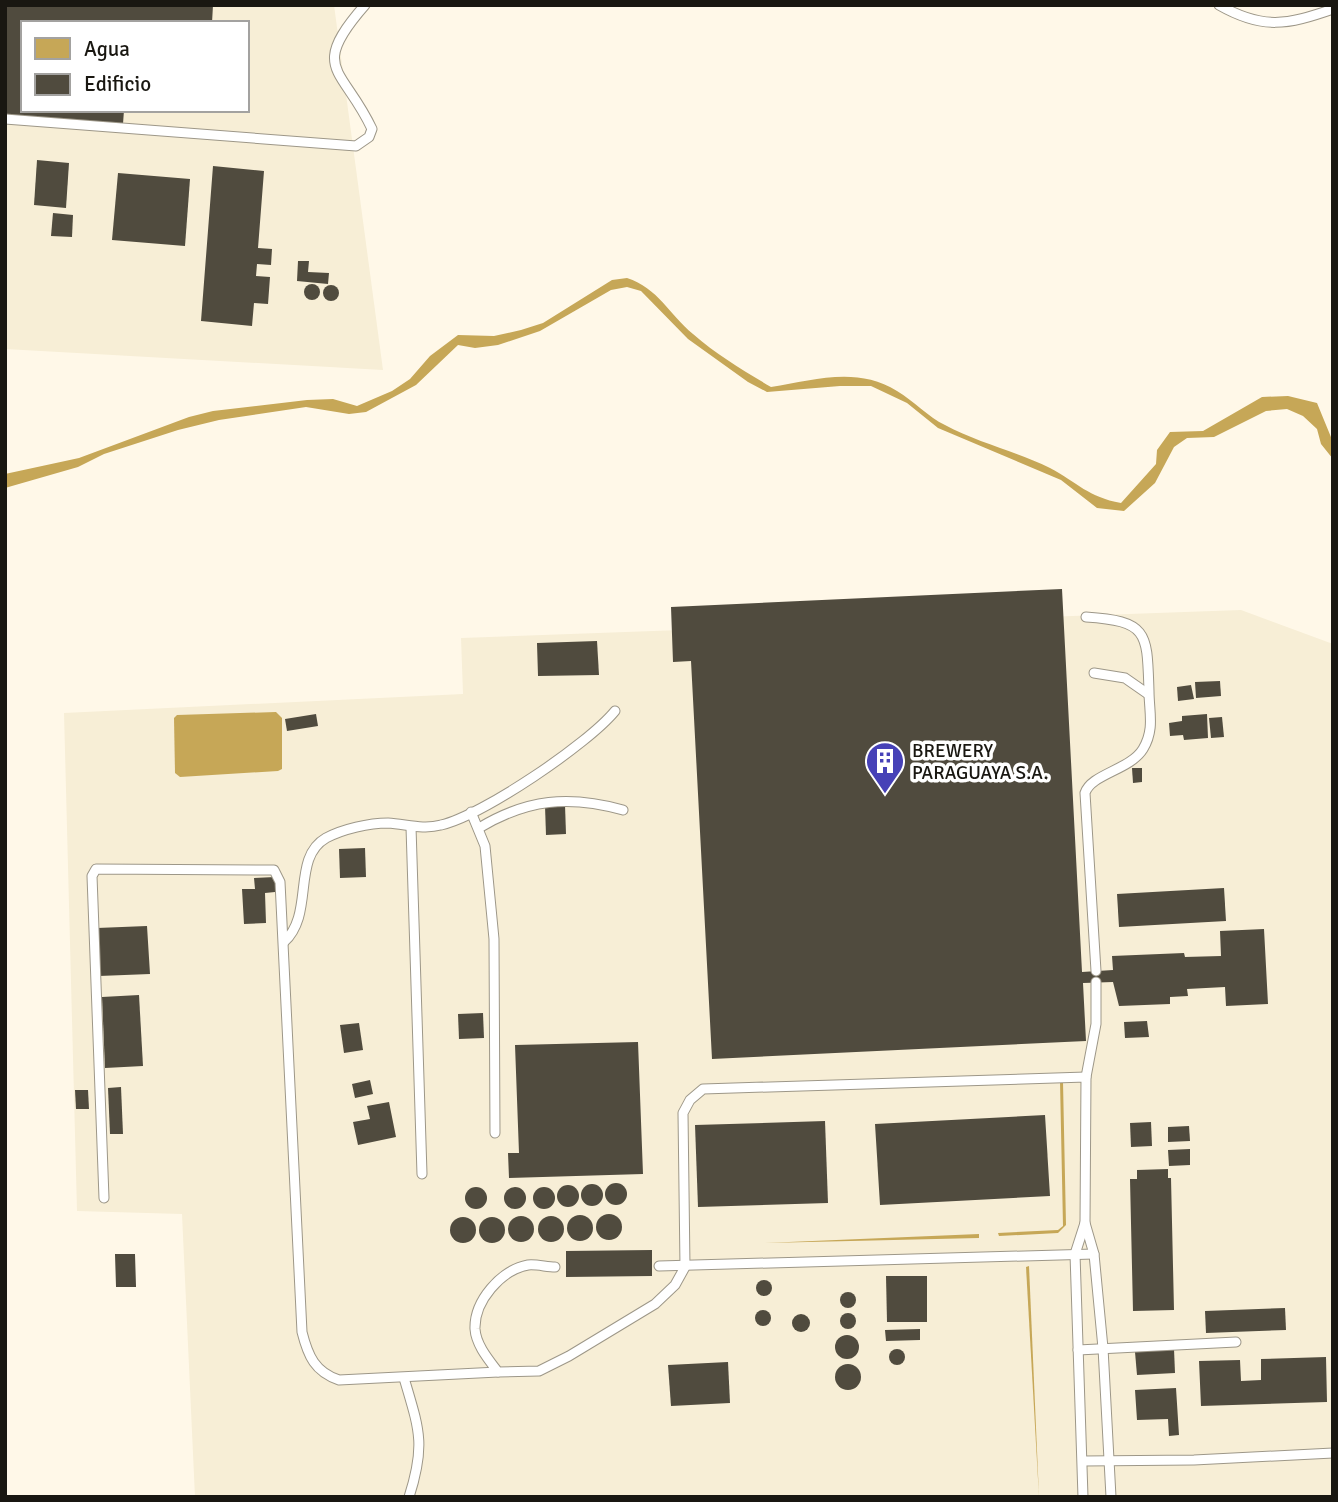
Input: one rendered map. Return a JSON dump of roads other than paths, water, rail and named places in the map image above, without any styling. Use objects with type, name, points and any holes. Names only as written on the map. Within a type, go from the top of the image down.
[{"type":"lane","points":[[5,119],[356,146],[369,137],[372,129],[340,78],[332,56],[340,35],[365,5]]},
{"type":"lane","points":[[1219,5],[1234,14],[1271,25],[1333,9]]},
{"type":"lane","points":[[1086,617],[1122,619],[1135,629],[1149,653],[1151,727],[1142,750],[1131,763],[1090,783],[1085,793],[1096,971]]},
{"type":"lane","points":[[1094,673],[1125,678],[1149,694]]},
{"type":"lane","points":[[284,942],[299,925],[308,864],[317,845],[353,828],[388,823],[411,827],[441,825],[471,813],[544,769],[603,726],[615,711]]},
{"type":"lane","points":[[479,828],[504,813],[536,802],[594,802],[623,810]]},
{"type":"lane","points":[[471,813],[485,846],[494,939],[495,1133]]},
{"type":"lane","points":[[411,827],[422,1174]]},
{"type":"lane","points":[[104,1198],[91,882],[96,869],[274,870],[280,882],[302,1332],[307,1354],[327,1376],[340,1380],[539,1371],[655,1304],[675,1285],[685,1267],[683,1113],[690,1100],[703,1089],[1086,1077]]},
{"type":"lane","points":[[1096,982],[1096,1024],[1086,1077],[1085,1223],[1094,1254],[1103,1348],[1111,1497]]},
{"type":"lane","points":[[1083,1497],[1084,1461],[1075,1254],[1085,1223]]},
{"type":"lane","points":[[659,1266],[1094,1254]]},
{"type":"lane","points":[[498,1372],[480,1345],[475,1329],[477,1315],[487,1294],[498,1280],[528,1265],[555,1267]]},
{"type":"lane","points":[[1079,1350],[1236,1342]]},
{"type":"lane","points":[[404,1378],[421,1433],[420,1462],[409,1497]]},
{"type":"lane","points":[[1084,1461],[1333,1453]]},
{"type":"water","points":[[627,278],[647,288],[712,349],[771,387],[835,377],[882,383],[945,425],[1037,462],[1091,493],[1121,503],[1156,464],[1157,450],[1170,432],[1203,431],[1262,397],[1288,396],[1317,403],[1333,442],[1333,459],[1321,444],[1317,429],[1303,416],[1287,409],[1266,411],[1214,437],[1187,438],[1174,447],[1155,483],[1124,511],[1097,508],[1061,480],[938,428],[907,403],[871,386],[767,392],[748,382],[688,339],[641,291],[627,287],[611,290],[540,331],[498,345],[475,348],[458,345],[416,385],[366,412],[349,414],[306,407],[219,420],[178,430],[104,454],[78,467],[5,488],[5,474],[79,458],[189,417],[213,411],[333,399],[357,406],[392,391],[410,379],[430,356],[458,335],[494,336],[543,323],[612,280]]},
{"type":"water","points":[[276,712],[282,718],[282,769],[180,777],[175,773],[174,718],[177,715]]},
{"type":"water","points":[[1060,1081],[1063,1082],[1066,1225],[1058,1233],[999,1236],[998,1233],[1058,1230],[1063,1226]]},
{"type":"water","points":[[979,1234],[979,1238],[765,1243]]},
{"type":"water","points":[[1029,1266],[1039,1497],[1026,1267]]},
{"type":"place","name":"BREWERY PARAGUAYA S.A.","points":[[885,795]]}]
